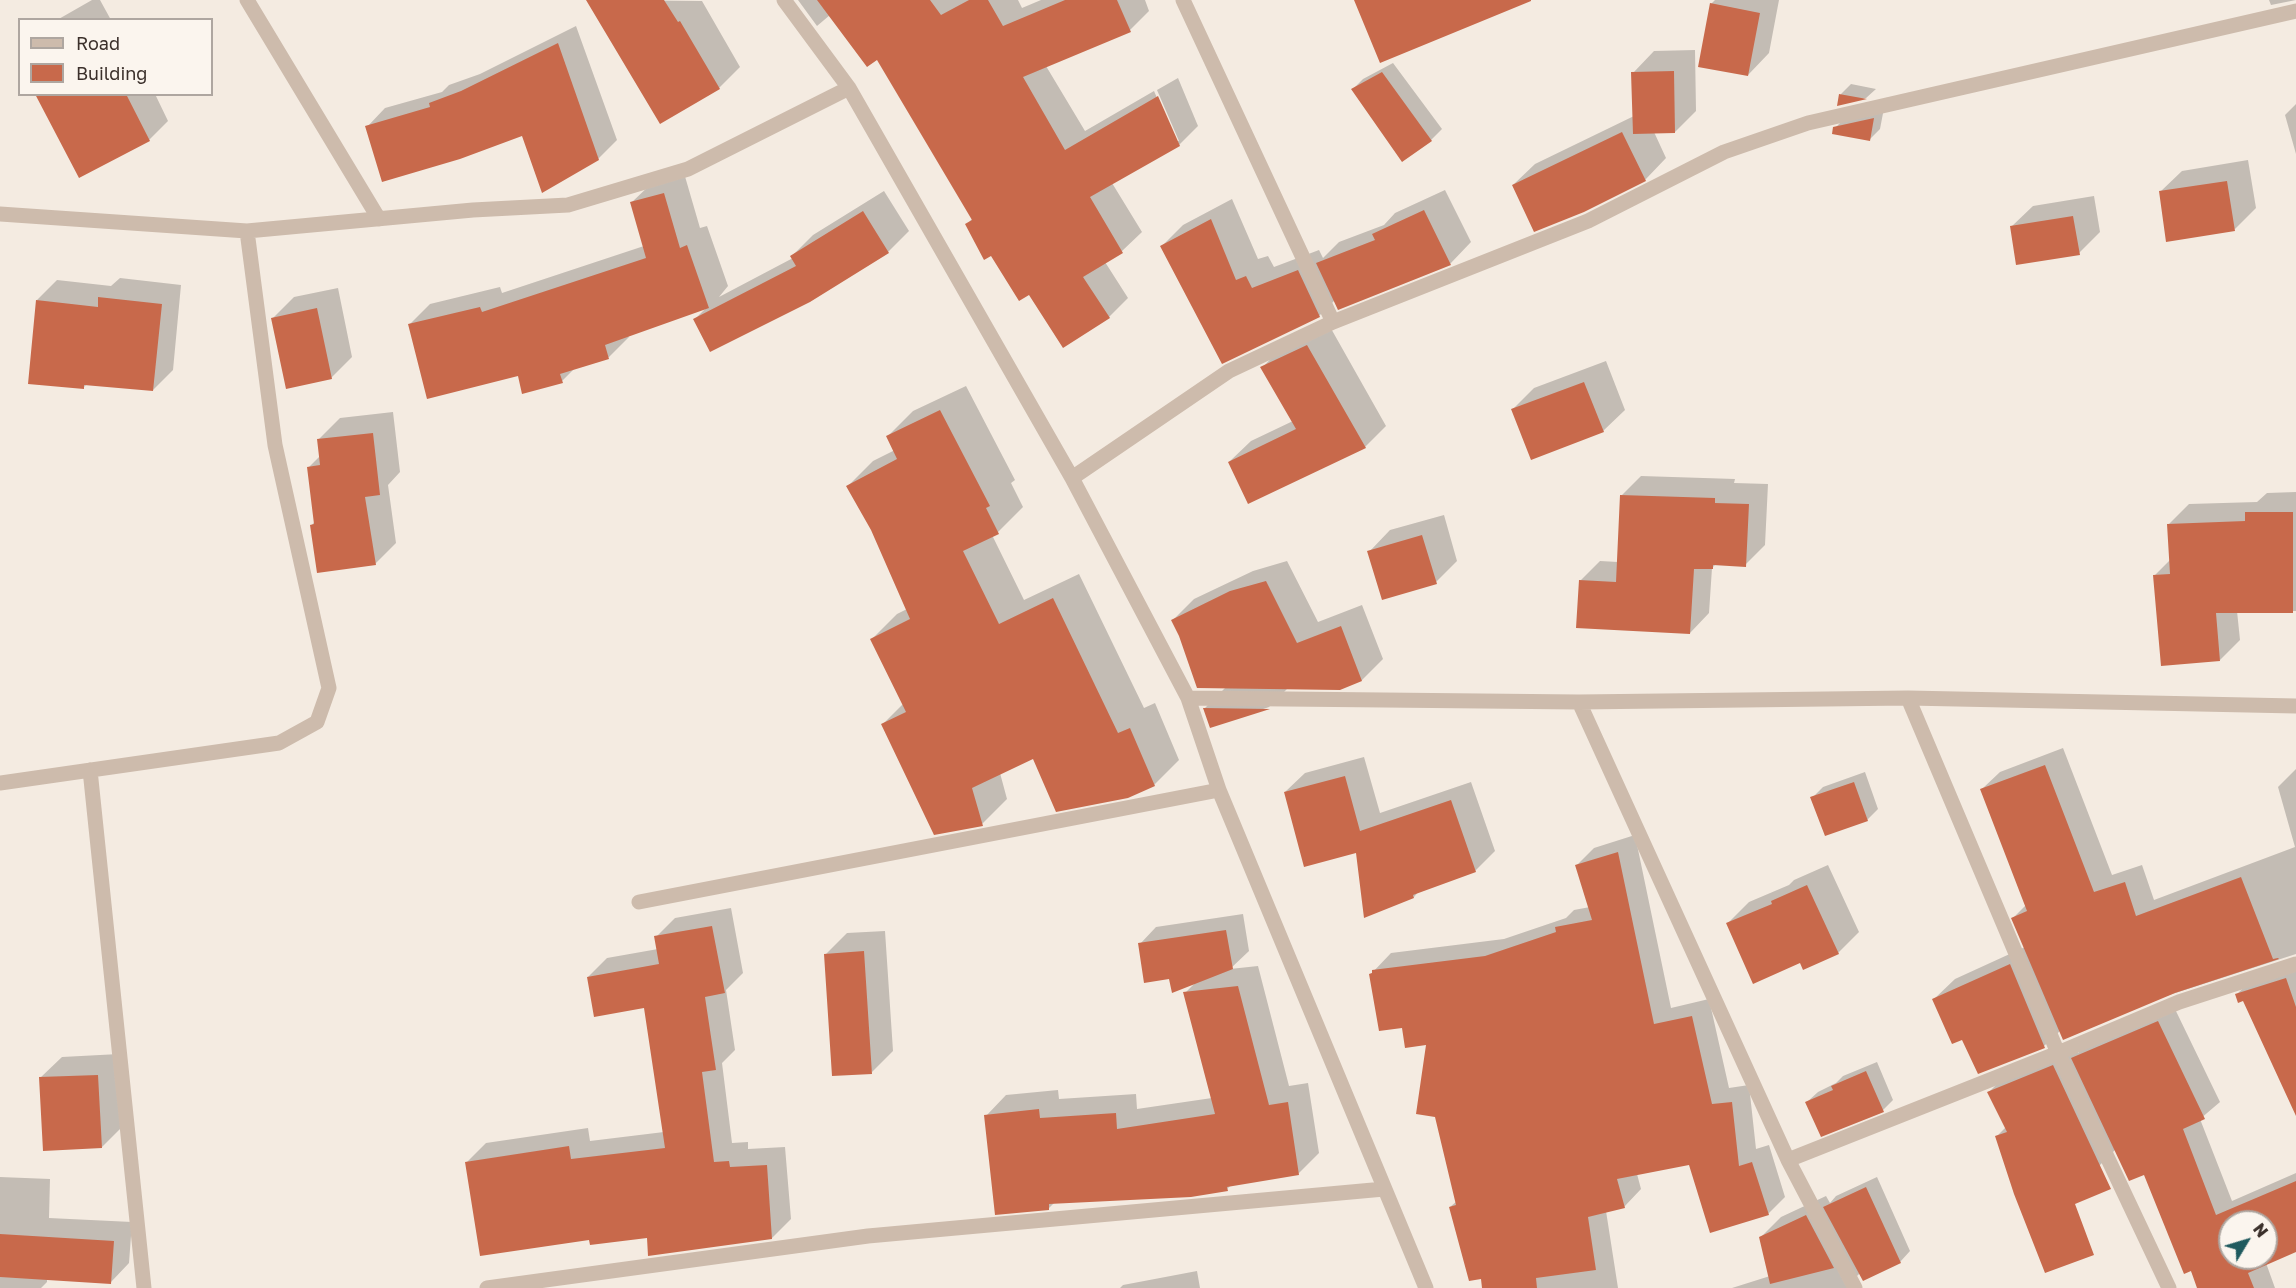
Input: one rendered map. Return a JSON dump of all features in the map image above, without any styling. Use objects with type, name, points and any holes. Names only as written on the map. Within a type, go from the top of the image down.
[{"type":"street","points":[[247,0],[379,219]]},
{"type":"street","points":[[784,0],[849,87],[1072,478],[1188,698],[1220,790],[1426,1288]]},
{"type":"street","points":[[1183,0],[1333,322]]},
{"type":"street","points":[[1072,478],[1229,371],[1333,322],[1588,221],[1724,153],[1808,123],[2296,11]]},
{"type":"street","points":[[0,214],[247,231],[473,210],[568,205],[688,169],[849,87]]},
{"type":"street","points":[[0,783],[279,743],[317,722],[329,688],[275,446],[247,231]]},
{"type":"street","points":[[1188,698],[1579,702],[1908,698],[2296,706]]},
{"type":"street","points":[[1908,698],[2058,1053],[2169,1288]]},
{"type":"street","points":[[1579,702],[1788,1160],[1856,1288]]},
{"type":"street","points":[[90,770],[144,1288]]},
{"type":"street","points":[[639,902],[1220,790]]},
{"type":"street","points":[[1788,1160],[2180,1002],[2296,964]]},
{"type":"street","points":[[487,1288],[868,1236],[1384,1189]]},
{"type":"building","points":[[586,0],[664,0],[678,22],[680,21],[720,89],[660,124]]},
{"type":"building","points":[[817,0],[930,0],[941,15],[969,0],[988,0],[1003,26],[1065,0],[1117,0],[1131,32],[1023,77],[1065,150],[1158,96],[1180,146],[1090,197],[1123,253],[1083,277],[1110,318],[1063,348],[1029,295],[1019,301],[991,256],[984,260],[965,224],[972,220],[877,60],[867,67]]},
{"type":"building","points":[[1354,0],[1531,0],[1531,1],[1380,63]]},
{"type":"building","points":[[1710,3],[1760,13],[1748,76],[1698,67]]},
{"type":"building","points":[[558,43],[599,160],[542,193],[522,136],[460,159],[382,182],[365,126],[430,107],[429,103],[461,91]]},
{"type":"building","points":[[1674,71],[1675,133],[1633,134],[1631,72]]},
{"type":"building","points":[[1382,72],[1432,141],[1402,162],[1351,89]]},
{"type":"building","points":[[1839,94],[1867,99],[1837,106]]},
{"type":"building","points":[[36,96],[127,96],[150,141],[79,178]]},
{"type":"building","points":[[1874,118],[1870,141],[1832,134],[1833,127]]},
{"type":"building","points":[[1622,132],[1646,181],[1584,212],[1534,232],[1512,185]]},
{"type":"building","points":[[2227,181],[2235,231],[2166,242],[2159,191]]},
{"type":"building","points":[[664,193],[680,248],[687,245],[709,308],[605,345],[609,359],[560,374],[563,383],[522,394],[518,376],[427,399],[408,324],[480,307],[482,312],[646,258],[630,202]]},
{"type":"building","points":[[1424,210],[1451,265],[1338,310],[1316,263],[1375,240],[1372,234]]},
{"type":"building","points":[[863,211],[889,253],[810,302],[710,352],[693,319],[796,266],[790,256]]},
{"type":"building","points":[[2073,216],[2080,255],[2016,265],[2010,226]]},
{"type":"building","points":[[1211,219],[1236,280],[1246,276],[1252,288],[1298,270],[1320,317],[1222,364],[1160,246]]},
{"type":"building","points":[[98,297],[162,304],[153,391],[84,385],[84,389],[28,384],[36,300],[98,307]]},
{"type":"building","points":[[317,308],[332,379],[286,389],[271,318]]},
{"type":"building","points":[[1307,345],[1366,448],[1248,504],[1228,462],[1296,429],[1260,367]]},
{"type":"building","points":[[1584,382],[1604,432],[1531,460],[1511,409]]},
{"type":"building","points":[[940,410],[990,506],[986,508],[999,534],[963,551],[999,624],[1053,598],[1118,733],[1130,728],[1155,786],[1128,798],[1056,812],[1033,759],[972,788],[983,826],[934,835],[881,724],[906,712],[870,639],[910,619],[871,530],[846,486],[897,459],[886,436]]},
{"type":"building","points":[[373,433],[380,495],[365,497],[376,565],[317,573],[310,525],[314,524],[307,467],[320,465],[317,439]]},
{"type":"building","points":[[1620,495],[1715,498],[1715,503],[1749,504],[1746,567],[1713,565],[1713,569],[1694,569],[1690,634],[1576,628],[1579,580],[1616,582]]},
{"type":"building","points":[[2245,512],[2293,512],[2293,613],[2216,613],[2220,661],[2161,666],[2153,575],[2170,574],[2167,524],[2245,521]]},
{"type":"building","points":[[1422,535],[1437,584],[1382,600],[1367,551]]},
{"type":"building","points":[[1266,581],[1297,643],[1341,626],[1362,681],[1340,690],[1197,688],[1171,620],[1230,591]]},
{"type":"building","points":[[1203,708],[1270,709],[1210,728]]},
{"type":"building","points":[[2045,765],[2094,892],[2125,882],[2136,916],[2241,877],[2273,959],[2279,959],[2175,993],[2063,1040],[2011,918],[2027,911],[1980,789]]},
{"type":"building","points":[[1345,776],[1360,831],[1451,800],[1476,872],[1413,895],[1414,898],[1364,918],[1356,853],[1304,867],[1284,792]]},
{"type":"building","points":[[1854,782],[1868,821],[1825,836],[1810,797]]},
{"type":"building","points":[[1618,852],[1654,1024],[1692,1016],[1712,1104],[1732,1102],[1739,1166],[1752,1162],[1769,1215],[1710,1233],[1689,1165],[1617,1179],[1625,1208],[1588,1217],[1596,1270],[1536,1278],[1537,1288],[1482,1288],[1481,1279],[1469,1281],[1449,1207],[1456,1205],[1435,1117],[1416,1114],[1426,1045],[1405,1048],[1402,1028],[1379,1031],[1369,974],[1372,970],[1485,956],[1556,932],[1555,927],[1592,920],[1575,865]]},
{"type":"building","points":[[1807,885],[1839,954],[1803,970],[1800,963],[1753,984],[1726,923],[1772,904],[1771,901]]},
{"type":"building","points":[[712,926],[725,993],[705,997],[716,1070],[702,1072],[714,1162],[729,1161],[730,1167],[767,1165],[772,1239],[648,1256],[647,1238],[590,1245],[589,1240],[480,1256],[465,1162],[569,1146],[571,1159],[665,1148],[644,1008],[594,1017],[587,977],[659,964],[654,936]]},
{"type":"building","points":[[1226,930],[1233,969],[1172,993],[1169,979],[1144,983],[1138,943]]},
{"type":"building","points":[[864,951],[872,1074],[832,1076],[824,954]]},
{"type":"building","points":[[2010,964],[2045,1048],[1978,1074],[1962,1040],[1952,1044],[1932,999]]},
{"type":"building","points":[[2286,978],[2296,1007],[2296,1116],[2243,1001],[2238,1003],[2235,994]]},
{"type":"building","points":[[1238,986],[1269,1105],[1288,1102],[1299,1175],[1227,1187],[1228,1191],[1191,1197],[1049,1204],[1049,1210],[995,1215],[984,1115],[1039,1109],[1040,1118],[1116,1113],[1117,1129],[1215,1114],[1183,992]]},
{"type":"building","points":[[2158,1021],[2205,1119],[2183,1129],[2216,1215],[2218,1214],[2218,1270],[2255,1270],[2248,1273],[2254,1288],[2197,1288],[2191,1271],[2184,1274],[2144,1175],[2129,1181],[2071,1058]]},
{"type":"building","points":[[2053,1065],[2111,1189],[2075,1204],[2094,1255],[2045,1273],[2014,1194],[1995,1136],[2007,1132],[1987,1092]]},
{"type":"building","points":[[1866,1071],[1884,1112],[1821,1137],[1805,1102],[1833,1090],[1831,1086]]},
{"type":"building","points":[[98,1075],[102,1148],[43,1151],[39,1077]]},
{"type":"building","points":[[2296,1181],[2296,1252],[2278,1260],[2278,1210],[2228,1210]]},
{"type":"building","points":[[1866,1187],[1901,1263],[1863,1281],[1823,1207]]},
{"type":"building","points":[[1806,1215],[1834,1268],[1770,1284],[1759,1237]]},
{"type":"building","points":[[0,1234],[114,1241],[111,1284],[0,1277]]}]
